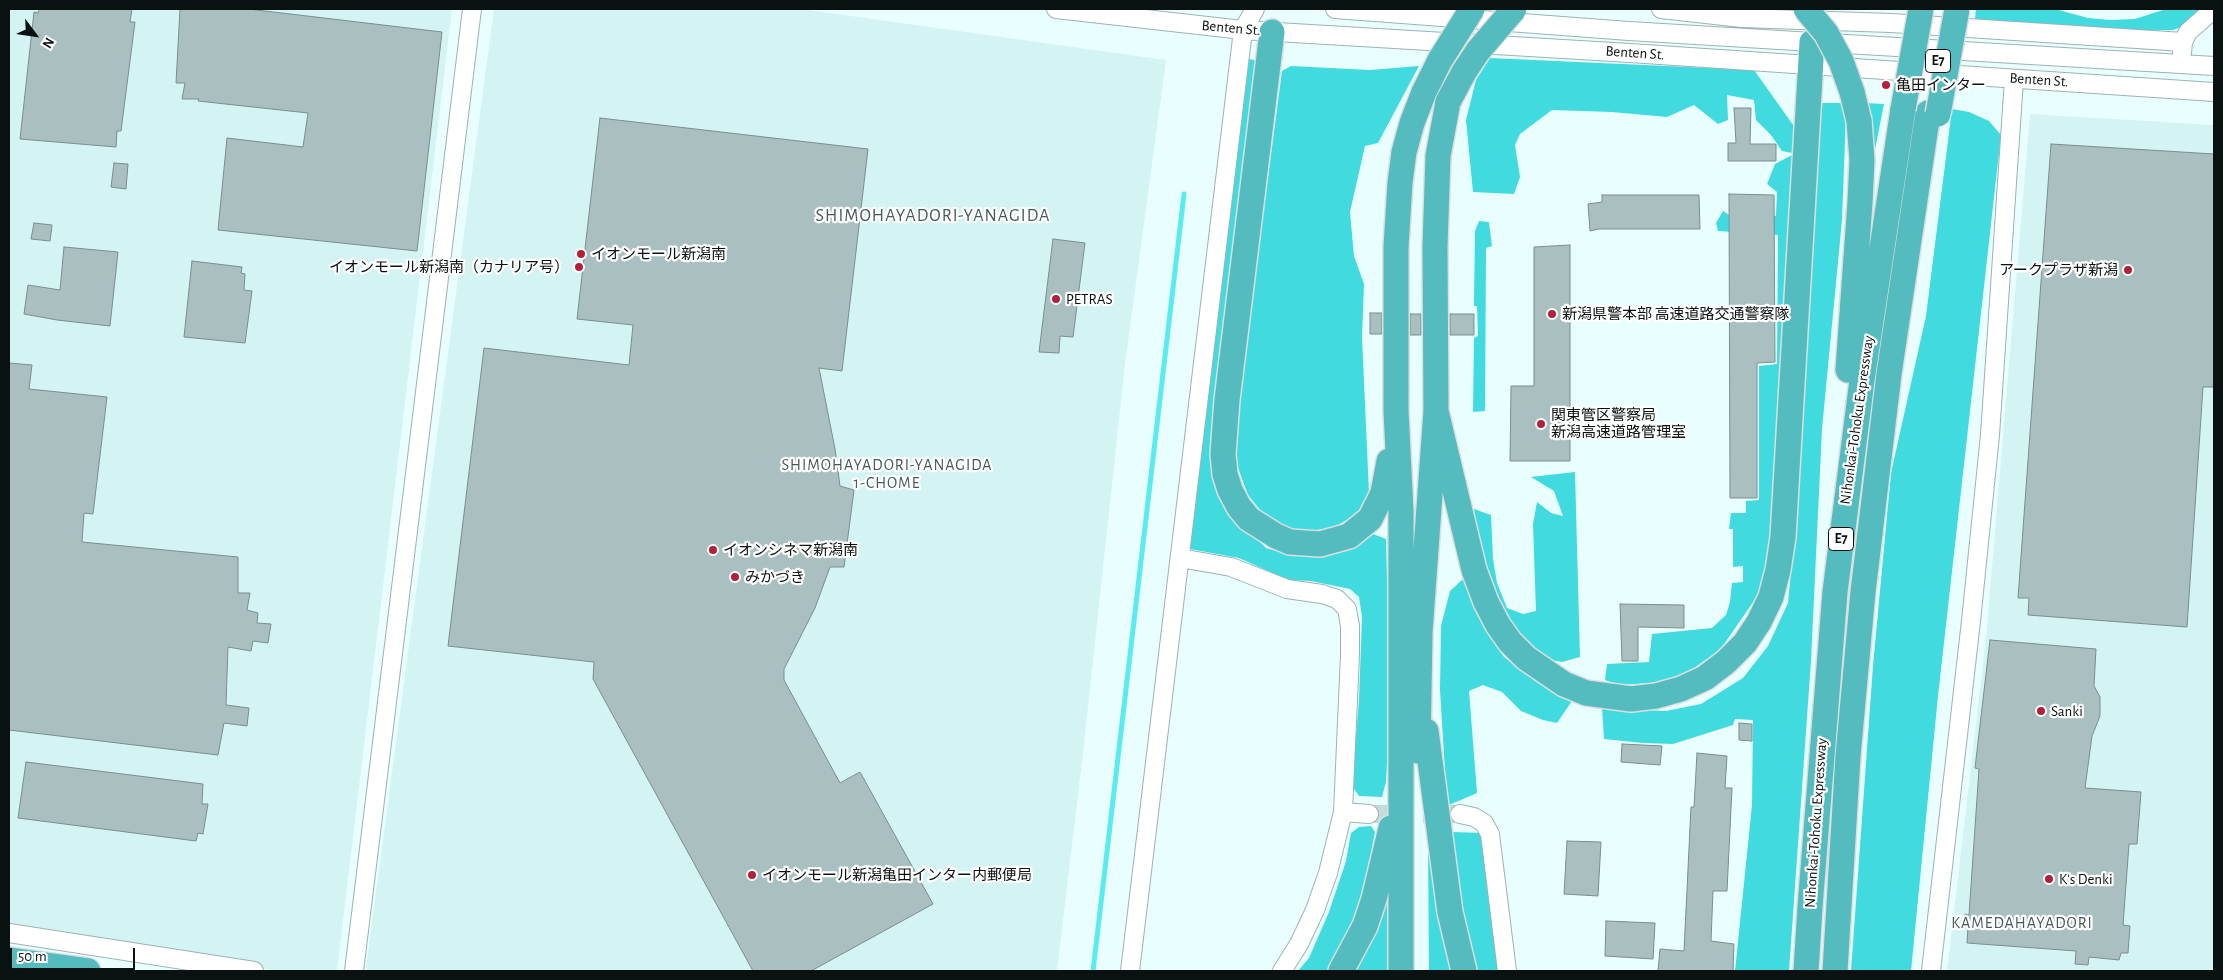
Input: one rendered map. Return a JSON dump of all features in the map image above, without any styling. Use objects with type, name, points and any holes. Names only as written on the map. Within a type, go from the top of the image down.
[{"type":"highway","points":[[1401,971],[1401,511],[1396,411],[1396,247],[1400,183],[1412,123],[1424,92],[1440,60],[1472,9]]},
{"type":"highway","points":[[1416,971],[1415,863],[1419,674],[1423,586],[1436,411],[1435,247],[1438,156],[1448,102],[1466,52],[1495,9]]},
{"type":"highway","points":[[1448,102],[1478,51],[1514,9]]},
{"type":"highway","points":[[1806,9],[1826,33],[1841,61],[1852,92],[1859,121],[1862,160],[1835,592]]},
{"type":"highway","name":"Nihonkai-Tohoku Expressway","points":[[1806,971],[1835,592],[1863,370],[1903,109],[1921,9]]},
{"type":"highway","name":"E7","points":[[1933,113],[1947,9]]},
{"type":"highway","points":[[1933,113],[1957,9]]},
{"type":"highway","points":[[1272,32],[1224,426],[1223,454],[1225,474],[1230,490],[1239,507],[1249,519],[1263,529],[1290,542],[1320,544],[1349,536],[1370,519],[1383,492],[1396,411]]},
{"type":"highway","points":[[1436,411],[1474,570],[1486,602],[1498,625],[1526,658],[1564,684],[1586,693],[1631,699],[1656,696],[1681,689],[1705,678],[1726,662],[1745,643],[1759,622],[1771,597],[1778,570],[1787,491],[1812,54]]},
{"type":"highway","name":"Nihonkai-Tohoku Expressway","points":[[1835,971],[1849,746],[1865,574],[1889,374],[1933,113]]},
{"type":"highway","points":[[1419,674],[1450,912],[1464,971]]},
{"type":"highway","points":[[1341,971],[1365,926],[1382,870],[1391,825],[1401,728]]},
{"type":"highway","points":[[9,960],[88,971]]},
{"type":"street","points":[[354,971],[472,9]]},
{"type":"street","name":"Benten St.","points":[[1056,9],[1272,32],[1812,54],[2214,66]]},
{"type":"street","points":[[1130,971],[1243,30],[1255,9]]},
{"type":"street","points":[[1261,9],[1272,32]]},
{"type":"street","name":"Benten St.","points":[[1335,9],[1629,31],[2014,79],[2214,92]]},
{"type":"street","points":[[1661,9],[1742,18],[1890,23],[2183,42]]},
{"type":"street","points":[[2180,64],[2183,42],[2188,32],[2214,9]]},
{"type":"street","points":[[1931,971],[1990,435],[2014,79]]},
{"type":"street","points":[[1180,558],[1231,567],[1287,589],[1322,594],[1337,599],[1347,609],[1350,626],[1350,655],[1343,812],[1328,873],[1315,910],[1299,944],[1282,971]]},
{"type":"street","points":[[1343,812],[1369,814]]},
{"type":"street","points":[[1460,814],[1474,817],[1484,823],[1490,834],[1507,971]]},
{"type":"street","points":[[9,933],[254,971]]},
{"type":"shaded area","points":[[9,9],[452,9],[337,971],[278,971],[9,929]]},
{"type":"shaded area","name":"イオンモール新潟南","points":[[494,9],[801,9],[1166,60],[1125,364],[1084,744],[1057,971],[369,971],[366,967]]},
{"type":"shaded area","points":[[1976,9],[2055,9],[2088,18],[2110,20],[2135,19],[2166,9],[2207,9],[2192,23],[2173,30],[2119,31],[1975,19]]},
{"type":"shaded area","points":[[1490,58],[1754,70],[1796,129],[1802,144],[1792,153],[1782,151],[1771,135],[1756,120],[1754,100],[1727,95],[1728,120],[1718,124],[1694,105],[1667,117],[1612,112],[1552,110],[1520,134],[1515,145],[1520,177],[1514,194],[1473,192],[1466,120],[1476,80]]},
{"type":"shaded area","points":[[1249,59],[1259,61],[1212,453],[1247,529],[1266,548],[1293,556],[1324,555],[1353,549],[1373,534],[1386,539],[1390,703],[1386,782],[1382,797],[1359,796],[1352,786],[1359,700],[1362,617],[1359,597],[1350,589],[1311,581],[1288,580],[1239,558],[1190,549]]},
{"type":"shaded area","points":[[1291,66],[1370,70],[1419,66],[1378,143],[1365,146],[1350,212],[1354,256],[1364,284],[1362,337],[1369,493],[1358,513],[1335,527],[1305,532],[1283,526],[1265,516],[1248,495],[1237,465],[1235,425],[1282,71]]},
{"type":"shaded area","points":[[1818,103],[1841,103],[1846,114],[1842,220],[1822,429],[1811,661],[1789,971],[1735,971],[1752,805],[1753,720],[1735,719],[1733,725],[1673,744],[1643,743],[1604,739],[1602,708],[1666,711],[1701,704],[1743,678],[1768,646],[1788,603],[1792,562],[1789,551]]},
{"type":"shaded area","points":[[1865,103],[1884,104],[1869,180]]},
{"type":"shaded area","points":[[1952,109],[1969,112],[1989,121],[2001,135],[1938,696],[1911,971],[1851,971],[1873,666],[1891,473],[1926,316]]},
{"type":"shaded area","points":[[2030,114],[2214,125],[2214,971],[1947,971],[1986,639]]},
{"type":"shaded area","points":[[1794,154],[1776,492],[1767,563],[1758,595],[1720,650],[1681,677],[1651,683],[1619,685],[1605,680],[1607,664],[1649,662],[1652,634],[1712,628],[1726,615],[1730,602],[1732,583],[1743,582],[1743,566],[1733,567],[1733,529],[1729,529],[1731,513],[1746,513],[1746,501],[1759,500],[1759,366],[1777,364],[1778,235],[1718,231],[1716,223],[1723,211],[1731,216],[1776,216],[1777,192],[1767,184],[1775,164]]},
{"type":"shaded area","points":[[1479,221],[1489,222],[1492,246],[1486,248],[1485,411],[1473,412],[1474,338],[1478,336],[1477,306],[1474,306],[1475,231]]},
{"type":"shaded area","points":[[1575,472],[1580,657],[1562,662],[1544,659],[1521,637],[1508,618],[1490,586],[1477,543],[1474,509],[1491,515],[1493,559],[1497,583],[1507,608],[1523,614],[1536,611],[1533,524],[1537,502],[1551,513],[1563,516],[1554,491],[1531,477]]},
{"type":"shaded area","points":[[1463,579],[1479,617],[1504,657],[1538,683],[1572,701],[1557,723],[1543,720],[1521,711],[1502,692],[1483,685],[1469,691],[1477,793],[1449,805],[1446,787],[1440,690],[1441,626],[1450,591]]},
{"type":"shaded area","points":[[1371,826],[1375,832],[1363,896],[1334,963],[1329,971],[1298,971],[1309,958],[1329,912],[1346,861],[1351,833],[1359,827]]},
{"type":"shaded area","points":[[1452,832],[1484,833],[1501,971],[1473,971],[1464,927]]},
{"type":"shaded area","points":[[1428,845],[1434,847],[1455,971],[1429,971]]},
{"type":"shaded area","points":[[1379,903],[1389,905],[1388,971],[1350,971]]},
{"type":"building","points":[[39,9],[132,9],[130,22],[135,22],[121,131],[117,131],[116,147],[20,139],[34,12],[38,13]]},
{"type":"building","points":[[180,9],[248,9],[442,32],[417,251],[218,230],[227,138],[303,147],[308,113],[198,101],[199,99],[182,99],[185,83],[176,83]]},
{"type":"building","points":[[1734,108],[1751,108],[1750,144],[1776,144],[1776,161],[1728,161],[1728,143],[1736,143]]},
{"type":"building","points":[[600,118],[868,149],[842,371],[819,368],[835,449],[840,486],[854,490],[844,567],[830,567],[815,608],[784,669],[784,680],[840,783],[860,772],[933,904],[811,971],[753,971],[593,679],[594,662],[448,646],[484,348],[629,365],[633,325],[577,319]]},
{"type":"building","name":"アークプラザ新潟","points":[[2051,144],[2214,154],[2214,387],[2203,387],[2187,627],[2028,615],[2029,598],[2018,598]]},
{"type":"building","points":[[114,163],[128,164],[126,189],[111,187]]},
{"type":"building","points":[[1729,194],[1774,195],[1775,362],[1757,363],[1757,498],[1730,498]]},
{"type":"building","points":[[1602,195],[1699,195],[1700,229],[1599,229],[1590,231],[1588,204],[1602,202]]},
{"type":"building","points":[[34,223],[52,225],[50,241],[31,239]]},
{"type":"building","points":[[1053,239],[1085,243],[1073,337],[1060,336],[1059,353],[1039,352]]},
{"type":"building","points":[[1570,245],[1570,461],[1510,461],[1511,386],[1534,386],[1534,247]]},
{"type":"building","points":[[64,247],[118,252],[110,326],[24,314],[28,285],[60,290]]},
{"type":"building","points":[[192,261],[242,267],[241,273],[245,274],[244,290],[252,291],[245,343],[184,337]]},
{"type":"building","points":[[1370,313],[1382,313],[1382,334],[1370,334]]},
{"type":"building","points":[[1410,314],[1421,314],[1421,335],[1410,335]]},
{"type":"building","points":[[1450,314],[1474,314],[1474,335],[1450,335]]},
{"type":"building","points":[[9,363],[32,365],[29,389],[107,397],[93,514],[84,513],[82,542],[238,557],[238,593],[250,593],[247,610],[258,613],[257,623],[271,624],[268,643],[253,641],[251,651],[228,647],[226,705],[249,708],[247,726],[224,723],[218,755],[9,730]]},
{"type":"building","points":[[1620,604],[1684,605],[1684,628],[1638,627],[1638,661],[1622,661]]},
{"type":"building","name":"K's Denki","points":[[1990,640],[2096,649],[2094,686],[2100,697],[2100,716],[2092,736],[2085,788],[2141,792],[2137,844],[2129,844],[2123,925],[2130,926],[2128,953],[2121,953],[2119,960],[2089,957],[2088,965],[2075,964],[2076,951],[1967,943],[1968,927],[1963,927],[1965,914],[1969,915],[1979,769],[1975,768]]},
{"type":"building","points":[[1739,723],[1752,724],[1752,741],[1739,740]]},
{"type":"building","points":[[1622,744],[1662,746],[1660,765],[1621,762]]},
{"type":"building","points":[[1697,753],[1727,756],[1725,788],[1732,788],[1727,891],[1713,891],[1711,941],[1734,944],[1733,971],[1658,971],[1660,949],[1684,951],[1691,807],[1694,807]]},
{"type":"building","points":[[26,762],[203,784],[202,804],[208,804],[203,834],[198,833],[196,841],[18,818]]},
{"type":"building","points":[[1567,841],[1601,842],[1598,896],[1564,894]]},
{"type":"building","points":[[1606,921],[1655,923],[1653,959],[1605,956]]},
{"type":"waterway","points":[[1093,971],[1184,194]]},
{"type":"tunnel","points":[[1369,814],[1460,814]]},
{"type":"place","name":"亀田インター","points":[[1886,85]]},
{"type":"place","name":"イオンモール新潟南","points":[[581,254]]},
{"type":"place","name":"イオンモール新潟南（カナリア号）","points":[[579,267]]},
{"type":"place","name":"アークプラザ新潟","points":[[2128,270]]},
{"type":"place","name":"PETRAS","points":[[1056,299]]},
{"type":"place","name":"新潟県警本部 高速道路交通警察隊","points":[[1552,314]]},
{"type":"place","name":"関東管区警察局 新潟高速道路管理室","points":[[1541,424]]},
{"type":"place","name":"イオンシネマ新潟南","points":[[713,550]]},
{"type":"place","name":"みかづき","points":[[735,577]]},
{"type":"place","name":"Sanki","points":[[2041,711]]},
{"type":"place","name":"イオンモール新潟亀田インター内郵便局","points":[[752,875]]},
{"type":"place","name":"K's Denki","points":[[2049,879]]},
{"type":"district","name":"SHIMOHAYADORI-YANAGIDA","points":[[933,216]]},
{"type":"district","name":"SHIMOHAYADORI-YANAGIDA 1-CHOME","points":[[887,474]]},
{"type":"district","name":"KAMEDAHAYADORI","points":[[2022,923]]}]
